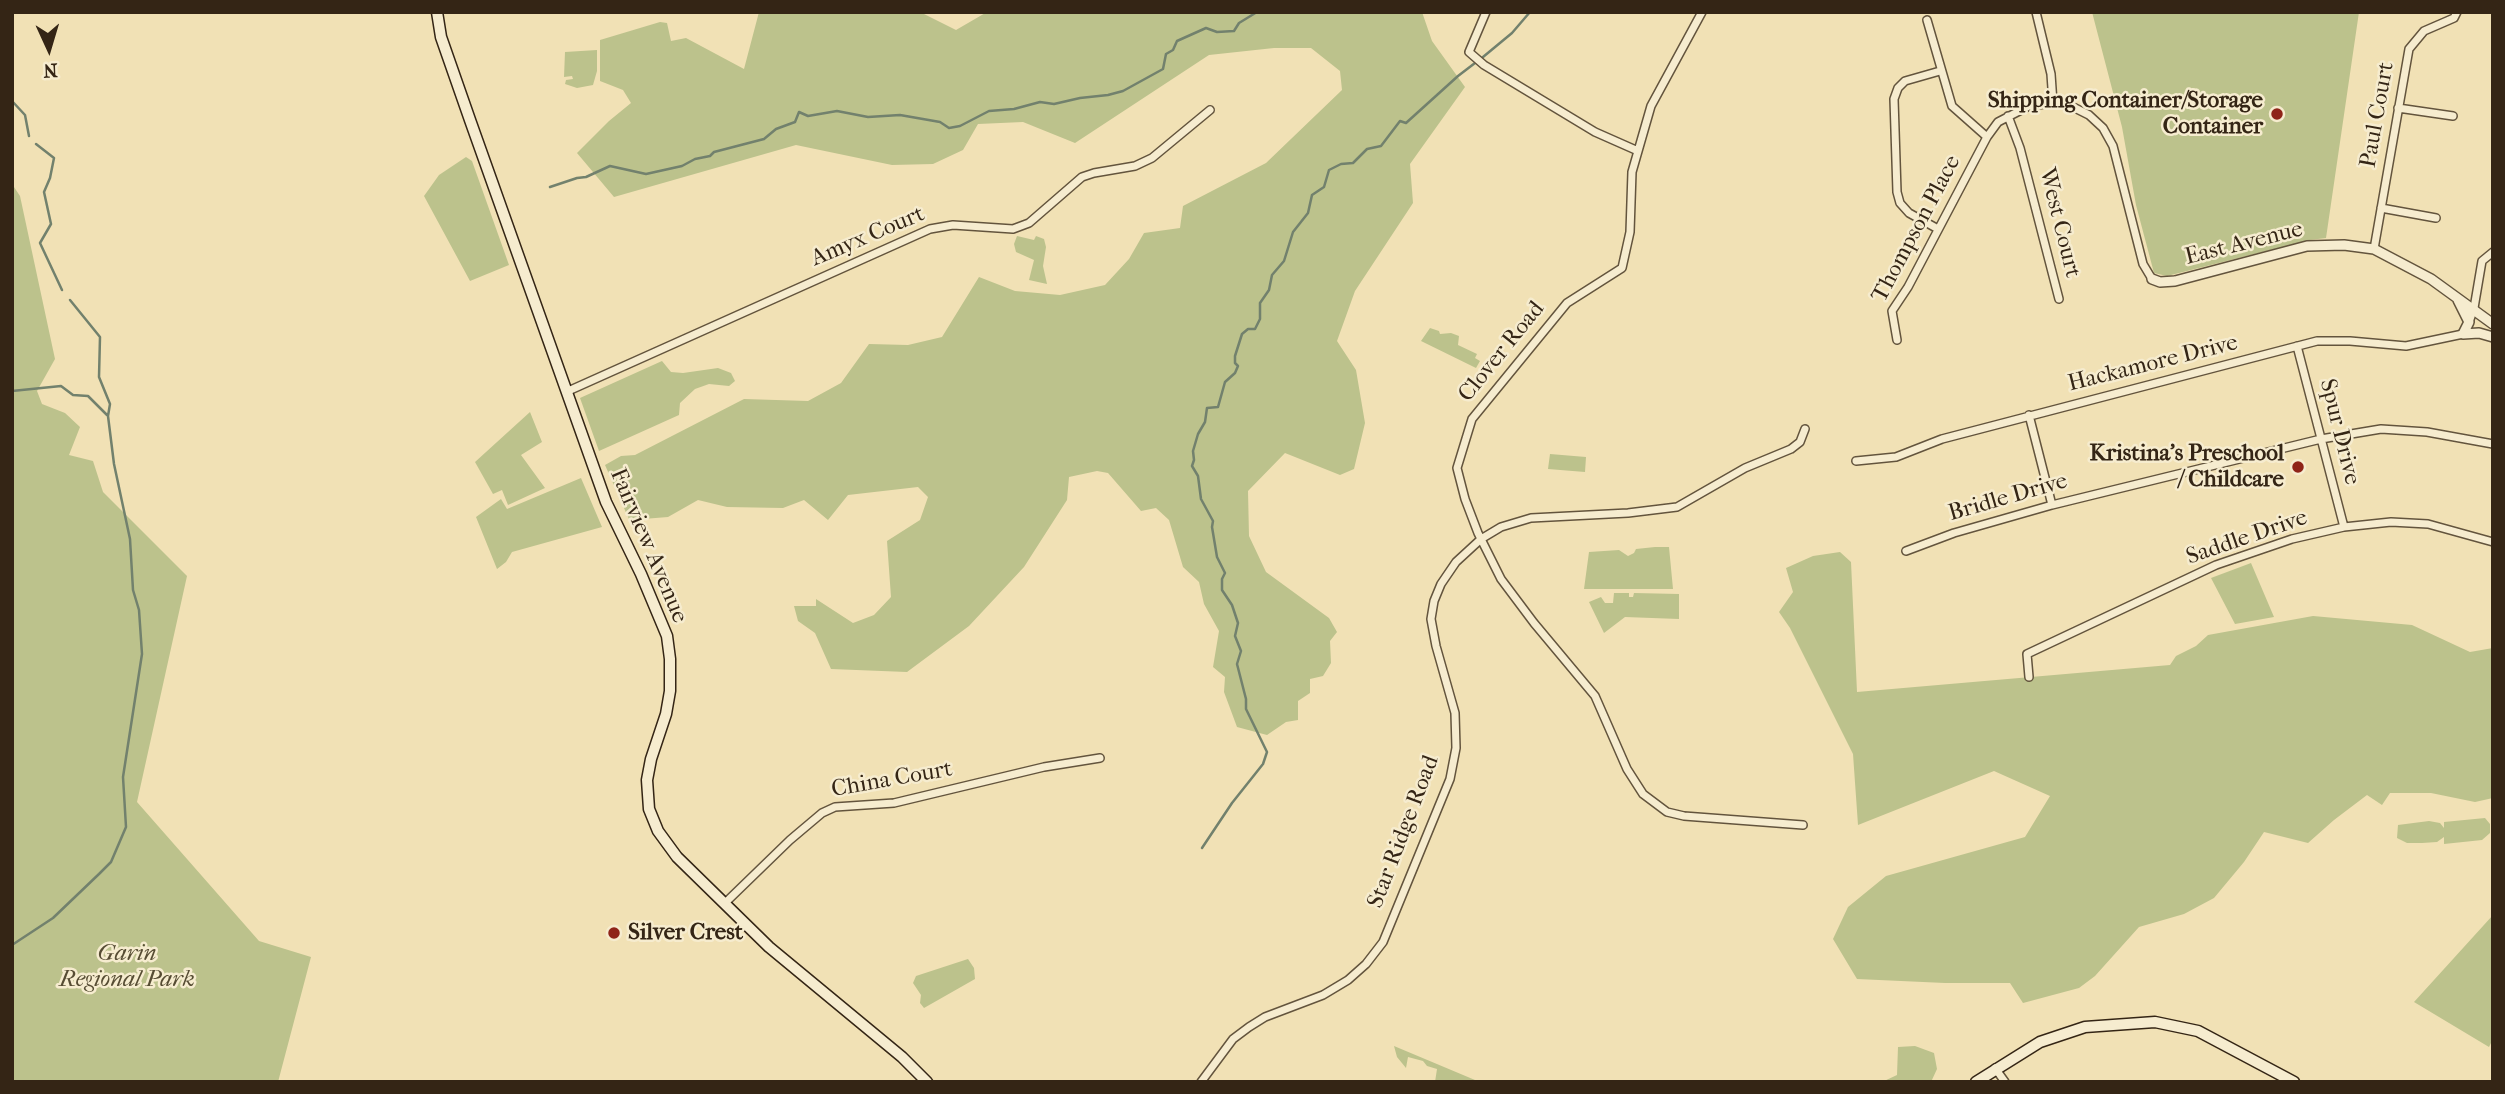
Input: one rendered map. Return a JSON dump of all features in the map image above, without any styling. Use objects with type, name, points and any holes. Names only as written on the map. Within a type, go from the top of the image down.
[{"type":"main road","name":"Fairview Avenue","points":[[437,12],[441,37],[606,502],[667,636],[670,691],[647,780],[647,797],[652,818],[667,845],[724,904],[769,947],[902,1057],[927,1082]]},
{"type":"main road","points":[[1976,1082],[2040,1042],[2085,1027],[2155,1022],[2208,1035],[2294,1082]]},
{"type":"street","points":[[1486,12],[1469,52],[1484,65],[1595,132],[1638,151]]},
{"type":"street","name":"Clover Road","points":[[1702,12],[1651,106],[1632,172],[1630,232],[1622,268],[1567,303],[1472,419],[1457,468],[1465,499],[1501,579],[1595,696],[1627,769],[1643,794],[1667,812],[1684,816],[1803,825]]},
{"type":"street","points":[[2036,12],[2051,74],[2053,103]]},
{"type":"street","name":"Paul Court","points":[[2374,249],[2409,49],[2424,31],[2454,19],[2457,12]]},
{"type":"street","points":[[1927,20],[1952,106],[1987,137]]},
{"type":"street","points":[[1938,229],[1909,213],[1900,204],[1897,192],[1894,99],[1898,88],[1905,81],[1940,71]]},
{"type":"street","points":[[2007,116],[2029,106],[2053,103],[2082,110],[2097,121],[2109,136],[2114,149],[2143,264],[2152,279]]},
{"type":"street","points":[[2398,108],[2453,116]]},
{"type":"street","name":"Amyx Court","points":[[566,392],[930,229],[953,225],[1013,229],[1029,223],[1082,177],[1135,166],[1152,159],[1210,110]]},
{"type":"street","name":"Thompson Place","points":[[1897,340],[1892,311],[1908,287],[1987,137],[1998,122],[2007,116]]},
{"type":"street","name":"West Court","points":[[2007,116],[2020,148],[2059,299]]},
{"type":"street","points":[[2381,208],[2436,218]]},
{"type":"street","name":"East Avenue","points":[[2152,279],[2160,282],[2175,281],[2307,246],[2374,249],[2431,279],[2493,324]]},
{"type":"street","points":[[2463,334],[2474,309],[2482,261],[2493,252]]},
{"type":"street","name":"East Avenue","points":[[2457,299],[2469,322]]},
{"type":"street","points":[[2463,334],[2479,333],[2493,337]]},
{"type":"street","name":"Hackamore Drive","points":[[1856,461],[1896,457],[1942,439],[2029,415],[2317,341],[2406,346],[2463,334]]},
{"type":"street","name":"Spur Drive","points":[[2297,346],[2344,527]]},
{"type":"street","points":[[2029,415],[2052,505]]},
{"type":"street","name":"Star Ridge Road","points":[[1201,1082],[1233,1039],[1265,1017],[1323,995],[1342,984],[1360,971],[1383,943],[1450,779],[1456,748],[1455,713],[1431,619],[1441,584],[1456,562],[1481,539],[1501,527],[1531,518],[1628,513],[1677,506],[1745,468],[1791,449],[1800,442],[1805,429]]},
{"type":"street","name":"Bridle Drive","points":[[1906,551],[1954,533],[2052,505],[2321,439],[2381,429],[2427,432],[2493,444]]},
{"type":"street","name":"Saddle Drive","points":[[2029,677],[2027,654],[2217,565],[2292,539],[2344,527],[2391,522],[2428,524],[2493,542]]},
{"type":"street","name":"China Court","points":[[724,904],[790,840],[822,813],[835,807],[894,803],[1044,767],[1100,758]]},
{"type":"street","points":[[1995,1068],[2004,1082]]},
{"type":"green space","points":[[759,12],[920,12],[956,30],[987,12],[1422,12],[1432,41],[1465,87],[1410,164],[1413,203],[1355,291],[1337,341],[1356,370],[1365,423],[1354,469],[1340,475],[1285,453],[1248,491],[1249,536],[1266,572],[1329,618],[1337,632],[1330,641],[1331,663],[1323,676],[1310,679],[1310,693],[1298,701],[1298,720],[1286,722],[1267,735],[1237,727],[1224,692],[1225,677],[1213,667],[1219,631],[1204,604],[1199,582],[1183,567],[1169,520],[1156,508],[1141,511],[1108,473],[1097,471],[1069,477],[1067,500],[1024,567],[969,626],[907,672],[831,669],[815,633],[798,621],[794,606],[816,606],[816,599],[853,623],[874,615],[891,597],[887,541],[920,520],[928,497],[918,487],[848,495],[828,520],[804,500],[783,508],[727,507],[698,500],[668,517],[643,519],[632,526],[605,465],[621,456],[635,455],[744,399],[808,401],[841,383],[869,344],[908,345],[942,337],[979,277],[1015,291],[1060,295],[1105,285],[1129,259],[1144,233],[1180,228],[1183,206],[1266,163],[1342,90],[1340,71],[1311,48],[1274,48],[1209,55],[1075,143],[1023,122],[978,124],[963,150],[933,164],[892,165],[796,145],[614,197],[577,153],[631,103],[623,90],[600,81],[600,40],[660,22],[667,23],[671,41],[686,38],[744,69]]},
{"type":"green space","points":[[2092,12],[2359,12],[2326,238],[2167,276],[2154,273],[2136,205],[2122,127]]},
{"type":"green space","points":[[597,50],[597,71],[593,85],[577,88],[565,84],[566,80],[573,79],[572,76],[564,77],[565,52]]},
{"type":"green space","points":[[466,157],[472,161],[509,265],[470,281],[424,196],[439,175]]},
{"type":"green space","name":"Garin Regional Park","points":[[12,184],[20,196],[55,359],[37,391],[42,404],[65,413],[80,427],[69,455],[93,461],[103,492],[187,576],[137,802],[259,941],[311,957],[278,1082],[12,1082]]},
{"type":"green space","points":[[1017,236],[1044,239],[1046,247],[1043,266],[1047,284],[1029,280],[1034,260],[1016,252],[1014,244]]},
{"type":"green space","points":[[1430,328],[1440,334],[1451,333],[1459,336],[1458,345],[1477,354],[1475,358],[1480,361],[1476,368],[1421,341]]},
{"type":"green space","points":[[662,361],[671,372],[718,368],[731,373],[735,381],[729,386],[709,384],[695,389],[680,403],[679,415],[599,451],[580,398]]},
{"type":"green space","points":[[530,412],[542,442],[521,455],[545,488],[508,505],[502,490],[493,494],[475,462]]},
{"type":"green space","points":[[1550,454],[1586,457],[1585,472],[1548,469]]},
{"type":"green space","points":[[581,478],[602,527],[512,552],[506,562],[497,569],[476,517],[501,499],[507,509]]},
{"type":"green space","points":[[1669,547],[1673,589],[1584,589],[1589,552],[1619,550],[1628,556],[1636,549]]},
{"type":"green space","points":[[1840,552],[1851,562],[1857,692],[2170,665],[2176,656],[2196,646],[2208,635],[2313,616],[2412,625],[2470,652],[2493,648],[2493,798],[2475,802],[2431,793],[2390,793],[2382,805],[2367,795],[2308,843],[2264,832],[2244,862],[2214,898],[2184,914],[2139,927],[2095,976],[2079,988],[2023,1003],[2010,983],[1857,979],[1833,939],[1848,907],[1886,876],[2025,837],[2050,796],[1994,771],[1858,825],[1853,754],[1790,628],[1779,612],[1793,592],[1786,568],[1813,556]]},
{"type":"green space","points":[[2251,563],[2274,617],[2235,624],[2211,578]]},
{"type":"green space","points":[[1614,593],[1629,593],[1629,597],[1633,597],[1634,593],[1679,594],[1679,619],[1625,617],[1604,633],[1589,602],[1601,597],[1605,603],[1613,603]]},
{"type":"green space","points":[[2485,818],[2490,824],[2490,833],[2482,840],[2444,844],[2444,837],[2437,842],[2422,843],[2407,843],[2397,838],[2398,825],[2429,821],[2440,823],[2444,828],[2444,822]]},
{"type":"green space","points":[[2493,915],[2493,1039],[2489,1047],[2414,1002]]},
{"type":"green space","points":[[968,959],[974,968],[975,979],[924,1008],[920,1003],[921,995],[913,983],[916,976]]},
{"type":"green space","points":[[1394,1046],[1482,1082],[1435,1082],[1437,1069],[1408,1057],[1406,1068],[1397,1057]]},
{"type":"green space","points":[[1915,1046],[1934,1053],[1937,1069],[1931,1082],[1882,1082],[1897,1075],[1898,1047]]},
{"type":"waterway","points":[[550,187],[586,177],[610,166],[646,174],[682,166],[714,152],[764,139],[776,129],[795,122],[799,112],[808,116],[837,111],[868,117],[900,115],[940,122],[949,128],[960,126],[989,111],[1014,109],[1040,102],[1054,104],[1108,95],[1123,91],[1163,69],[1166,54],[1173,50],[1177,41],[1206,28],[1217,32],[1234,31],[1239,23],[1257,12]]},
{"type":"waterway","points":[[1483,57],[1512,33],[1530,12]]},
{"type":"waterway","points":[[1202,848],[1232,803],[1263,764],[1267,752],[1246,709],[1237,664],[1241,651],[1235,636],[1238,623],[1232,605],[1222,590],[1225,573],[1217,557],[1213,521],[1201,499],[1198,476],[1192,466],[1193,451],[1205,422],[1207,408],[1218,407],[1225,382],[1238,366],[1235,356],[1242,334],[1248,329],[1255,329],[1260,319],[1260,303],[1269,290],[1272,275],[1284,261],[1293,232],[1308,213],[1312,195],[1324,187],[1329,170],[1341,164],[1353,163],[1367,149],[1381,146],[1400,121],[1406,123],[1475,63]]},
{"type":"waterway","points":[[12,101],[25,115],[29,136]]},
{"type":"waterway","points":[[36,144],[54,158],[44,192],[51,224],[40,243],[62,290]]},
{"type":"waterway","points":[[12,945],[53,918],[111,862],[126,827],[123,777],[142,654],[139,610],[133,590],[130,539],[114,464],[108,416],[110,404],[99,377],[100,337],[70,300]]},
{"type":"waterway","points":[[12,391],[61,386],[73,395],[88,396],[107,415]]},
{"type":"place","name":"Shipping Container/Storage Container","points":[[2277,114]]},
{"type":"place","name":"Kristina's Preschool / Childcare","points":[[2298,467]]},
{"type":"place","name":"Silver Crest","points":[[614,933]]}]
